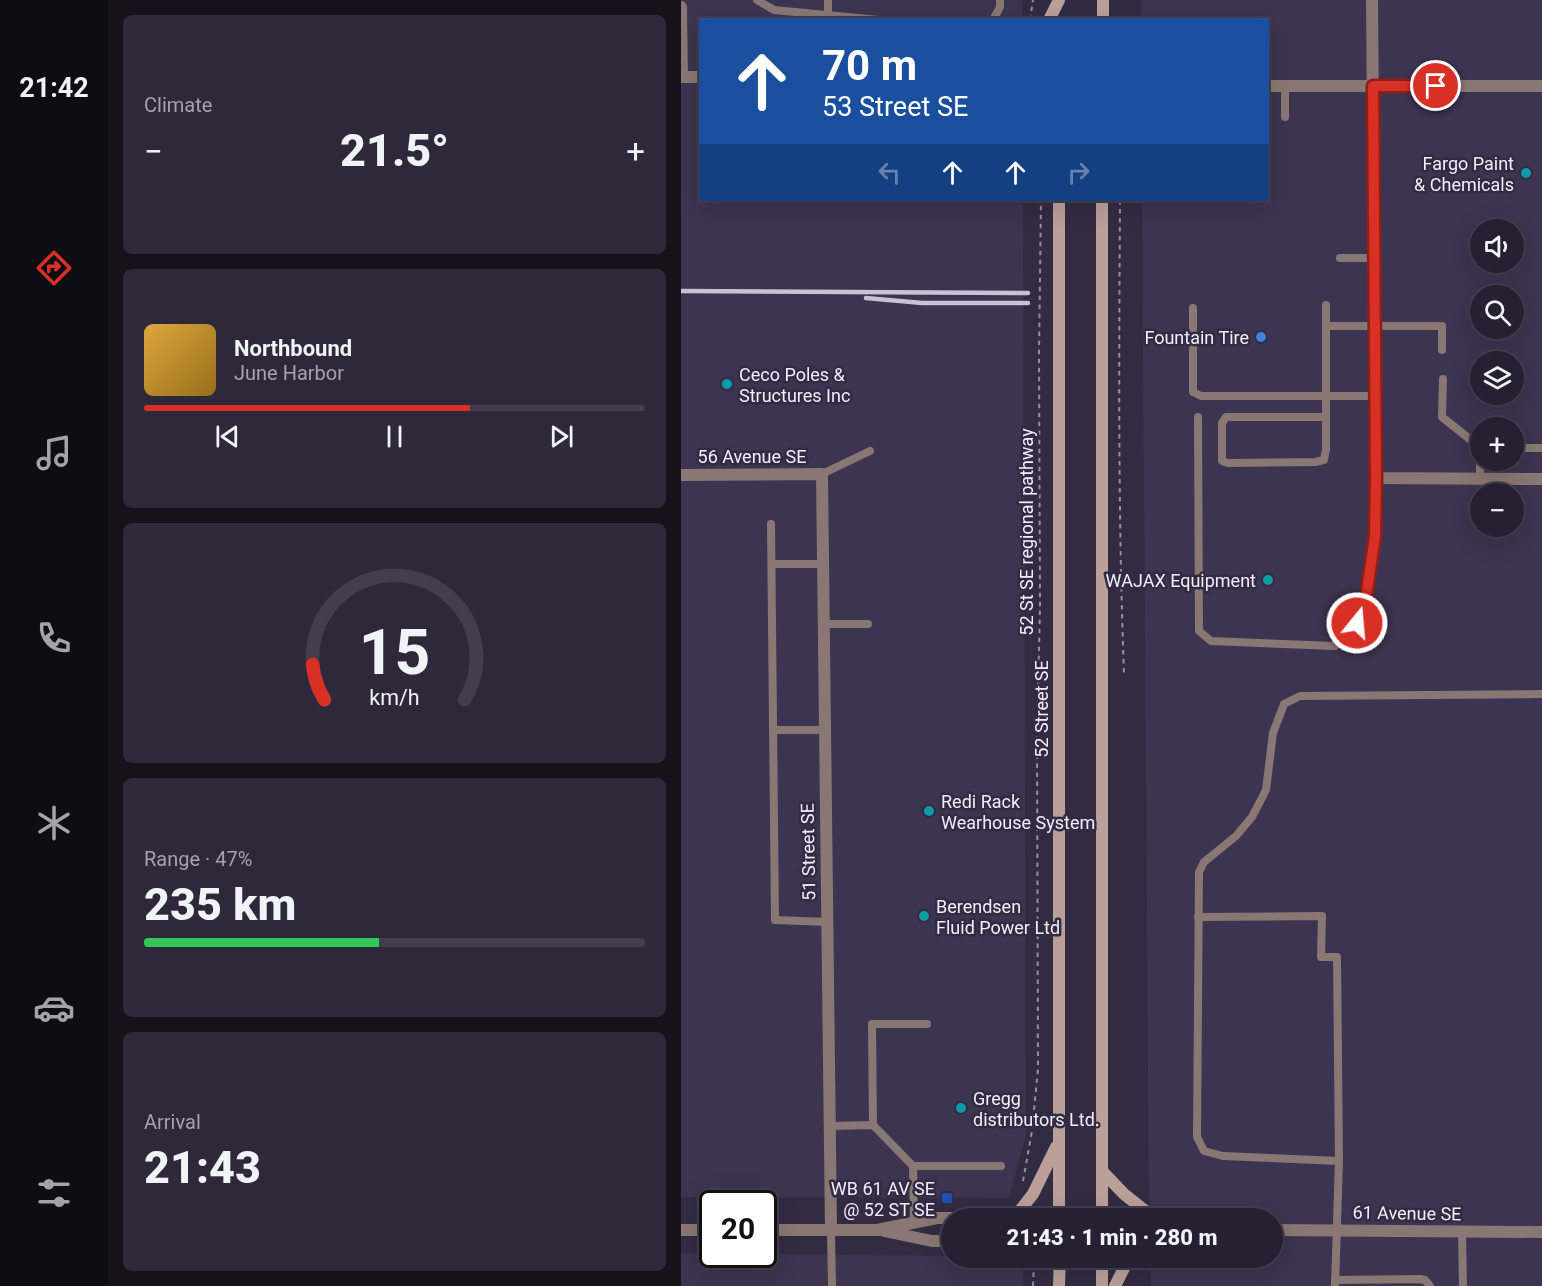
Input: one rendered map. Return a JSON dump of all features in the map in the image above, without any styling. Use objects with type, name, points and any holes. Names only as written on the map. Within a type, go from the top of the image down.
[{"type":"main road","points":[[1050,18],[1059,0]]},
{"type":"main road","points":[[1059,0],[1060,18]]},
{"type":"main road","points":[[1103,0],[1103,18]]},
{"type":"main road","name":"52 Street SE","points":[[1058,1208],[1059,201]]},
{"type":"main road","points":[[1102,1208],[1103,201]]},
{"type":"main road","points":[[1022,1208],[1033,1194],[1058,1143]]},
{"type":"main road","points":[[1102,1171],[1142,1208]]},
{"type":"main road","points":[[1059,1286],[1060,1268]]},
{"type":"main road","points":[[1102,1268],[1102,1286]]},
{"type":"main road","points":[[1115,1286],[1124,1268]]},
{"type":"street","points":[[1371,0],[1376,478],[1542,479]]},
{"type":"street","points":[[681,7],[681,77],[699,77]]},
{"type":"street","points":[[1269,86],[1542,86]]},
{"type":"street","name":"56 Avenue SE","points":[[681,475],[822,474]]},
{"type":"street","name":"51 Street SE","points":[[822,474],[831,1231]]},
{"type":"street","points":[[777,1230],[877,1230],[941,1218]]},
{"type":"street","points":[[681,1230],[699,1230]]},
{"type":"street","points":[[877,1230],[941,1241]]},
{"type":"street","name":"61 Avenue SE","points":[[1283,1230],[1542,1232]]},
{"type":"lane","points":[[757,0],[774,10],[859,18]]},
{"type":"lane","points":[[828,0],[828,15]]},
{"type":"lane","points":[[994,18],[1000,7],[1000,0]]},
{"type":"lane","points":[[1285,86],[1285,117]]},
{"type":"lane","points":[[1340,258],[1374,258]]},
{"type":"lane","points":[[1326,304],[1326,417],[1324,460],[1228,463],[1222,461],[1222,423],[1225,417],[1326,417]]},
{"type":"lane","points":[[1193,308],[1193,392],[1201,396],[1375,396]]},
{"type":"lane","points":[[1326,326],[1442,326],[1442,350]]},
{"type":"lane","points":[[1443,379],[1442,417],[1470,440]]},
{"type":"lane","points":[[1198,417],[1199,631],[1211,641],[1335,646],[1351,636],[1364,611],[1375,536],[1376,478]]},
{"type":"lane","points":[[1524,448],[1542,448]]},
{"type":"lane","points":[[822,474],[870,451]]},
{"type":"lane","points":[[1480,471],[1480,478]]},
{"type":"lane","points":[[771,524],[775,920],[828,922]]},
{"type":"lane","points":[[772,564],[823,564]]},
{"type":"lane","points":[[824,624],[868,624]]},
{"type":"lane","points":[[1339,1161],[1223,1156],[1204,1151],[1197,1137],[1199,872],[1204,862],[1236,836],[1252,817],[1266,790],[1273,733],[1284,704],[1300,696],[1542,694]]},
{"type":"lane","points":[[773,730],[824,730]]},
{"type":"lane","points":[[1198,917],[1321,916],[1321,957],[1337,957],[1339,1161],[1335,1283],[1420,1279],[1425,1280],[1430,1286]]},
{"type":"lane","points":[[913,1223],[913,1166],[873,1125],[872,1024],[927,1024]]},
{"type":"lane","points":[[830,1126],[873,1125]]},
{"type":"lane","points":[[913,1166],[1001,1166]]},
{"type":"lane","points":[[831,1231],[832,1286]]},
{"type":"lane","points":[[1463,1232],[1463,1286]]},
{"type":"path","points":[[1030,18],[1033,0]]},
{"type":"path","name":"52 St SE regional pathway","points":[[1022,1187],[1032,1131],[1038,1069],[1037,732],[1040,608],[1041,201]]},
{"type":"path","points":[[1120,201],[1118,293],[1120,563],[1124,674]]},
{"type":"path","points":[[1033,1286],[1034,1268]]},
{"type":"shaded area","points":[[681,0],[1022,0],[1022,18],[699,18],[699,201],[1023,201],[1026,1135],[1009,1198],[777,1197],[777,1190],[699,1190],[699,1197],[681,1197]]},
{"type":"shaded area","points":[[1141,0],[1542,0],[1542,1286],[1151,1286],[1150,1268],[1283,1268],[1283,1208],[1149,1208],[1142,201],[1269,201],[1269,18],[1141,18]]},
{"type":"shaded area","points":[[681,1253],[699,1253],[699,1268],[777,1268],[777,1254],[941,1256],[941,1268],[1023,1268],[1023,1286],[681,1286]]},
{"type":"railway","points":[[681,291],[1028,293]]},
{"type":"railway","points":[[866,298],[922,303],[1028,303]]},
{"type":"place","name":"Fargo Paint & Chemicals","points":[[1526,173]]},
{"type":"place","name":"Fountain Tire","points":[[1261,337]]},
{"type":"place","name":"Ceco Poles & Structures Inc","points":[[727,384]]},
{"type":"place","name":"WAJAX Equipment","points":[[1268,580]]},
{"type":"place","name":"Redi Rack Wearhouse System","points":[[929,811]]},
{"type":"place","name":"Berendsen Fluid Power Ltd","points":[[924,916]]},
{"type":"place","name":"Gregg distributors Ltd.","points":[[961,1108]]},
{"type":"place","name":"WB 61 AV SE @ 52 ST SE","points":[[947,1198]]},
{"type":"route","points":[[1357,623],[1364,611],[1375,536],[1373,86],[1436,86]]}]
